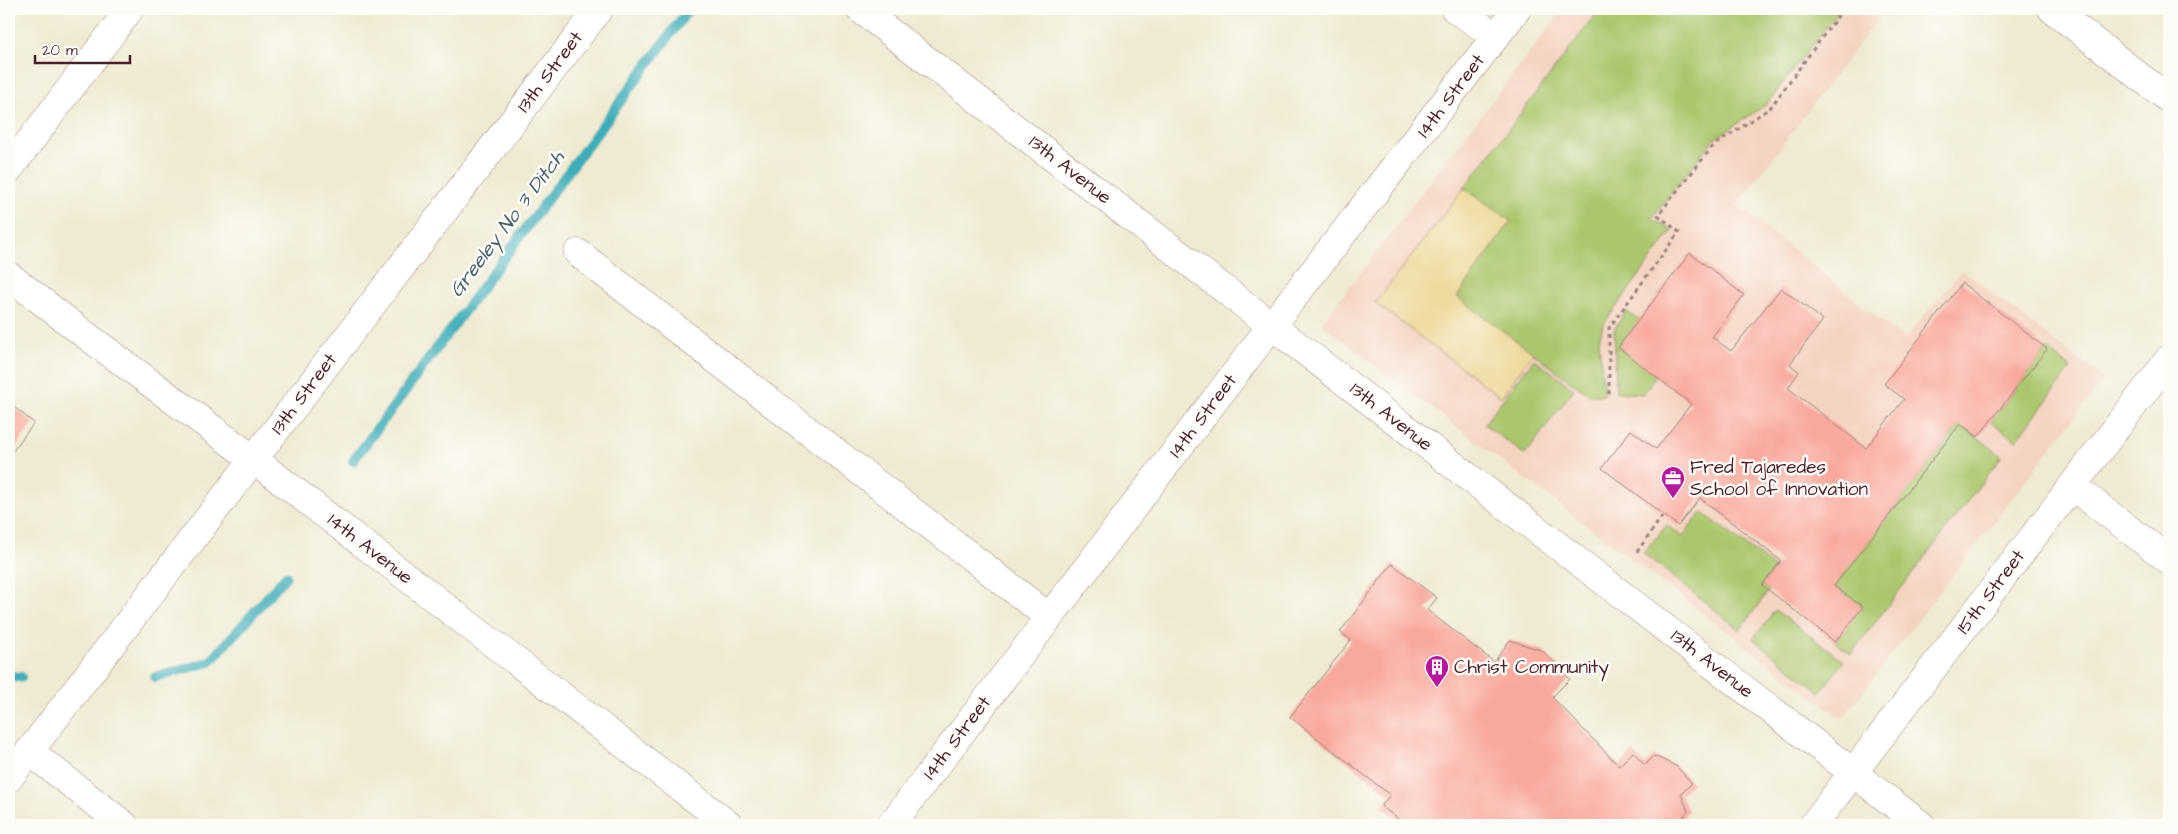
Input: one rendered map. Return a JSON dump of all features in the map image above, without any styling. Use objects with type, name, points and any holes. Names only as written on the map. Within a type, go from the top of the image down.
[{"type":"street","points":[[9,169],[130,9]]},
{"type":"street","name":"13th Street","points":[[9,778],[599,9]]},
{"type":"street","name":"13th Avenue","points":[[860,9],[1921,825]]},
{"type":"street","points":[[1455,9],[1496,36]]},
{"type":"street","name":"14th Street","points":[[891,825],[1272,325],[1517,9]]},
{"type":"street","points":[[2052,9],[2169,98]]},
{"type":"street","points":[[578,253],[1049,617]]},
{"type":"street","name":"14th Avenue","points":[[9,276],[83,334],[253,459],[729,825]]},
{"type":"street","name":"15th Street","points":[[1813,825],[2169,359]]},
{"type":"street","points":[[2072,486],[2169,560]]},
{"type":"street","points":[[29,751],[124,825]]},
{"type":"path","points":[[1609,394],[1609,328],[1679,232],[1658,215],[1713,146],[1770,108],[1843,9]]},
{"type":"path","points":[[1637,552],[1663,515]]},
{"type":"shaded area","points":[[1563,9],[1885,9],[1737,205],[1905,339],[1962,270],[2104,379],[1842,719],[1321,324]]},
{"type":"green space","points":[[1600,9],[1840,9],[1767,104],[1713,140],[1652,218],[1672,231],[1603,325],[1599,341],[1604,395],[1589,395],[1457,297],[1511,221],[1464,188]]},
{"type":"green space","points":[[1626,311],[1639,320],[1618,347],[1656,376],[1643,394],[1616,392],[1614,329]]},
{"type":"green space","points":[[2047,349],[2071,368],[2016,441],[1991,421]]},
{"type":"green space","points":[[1534,359],[1574,389],[1525,455],[1484,424]]},
{"type":"green space","points":[[1960,424],[2002,456],[1851,654],[1835,642],[1862,607],[1834,586]]},
{"type":"green space","points":[[1702,512],[1775,568],[1762,585],[1769,590],[1740,630],[1643,553],[1667,525],[1682,537]]},
{"type":"green space","points":[[1775,610],[1844,661],[1820,692],[1753,639]]},
{"type":"sand","points":[[1464,188],[1511,221],[1457,297],[1533,353],[1501,397],[1375,303]]},
{"type":"building","points":[[1690,253],[1744,295],[1712,337],[1731,351],[1781,288],[1823,320],[1790,364],[1799,372],[1788,388],[1866,448],[1904,399],[1884,384],[1962,283],[2047,349],[1978,437],[1960,424],[1834,586],[1863,607],[1835,642],[1762,585],[1781,561],[1700,498],[1678,526],[1602,468],[1631,430],[1656,449],[1691,404],[1618,347]]},
{"type":"building","points":[[9,403],[34,423],[9,456]]},
{"type":"building","name":"Christ Community","points":[[1392,564],[1437,598],[1427,610],[1494,662],[1510,640],[1543,651],[1570,679],[1552,697],[1619,766],[1633,752],[1645,765],[1654,756],[1676,766],[1692,783],[1681,794],[1688,811],[1677,825],[1406,825],[1381,806],[1390,795],[1290,717],[1351,640],[1340,632]]},
{"type":"waterway","name":"Greeley No 3 Ditch","points":[[353,461],[689,9]]},
{"type":"waterway","name":"Greeley No 3 Ditch","points":[[155,677],[210,662],[286,576]]},
{"type":"waterway","name":"Greeley No 3 Ditch","points":[[9,676],[21,677]]},
{"type":"place","name":"Fred Tajaredes School of Innovation","points":[[1673,499]]},
{"type":"place","name":"Christ Community","points":[[1437,688]]}]
